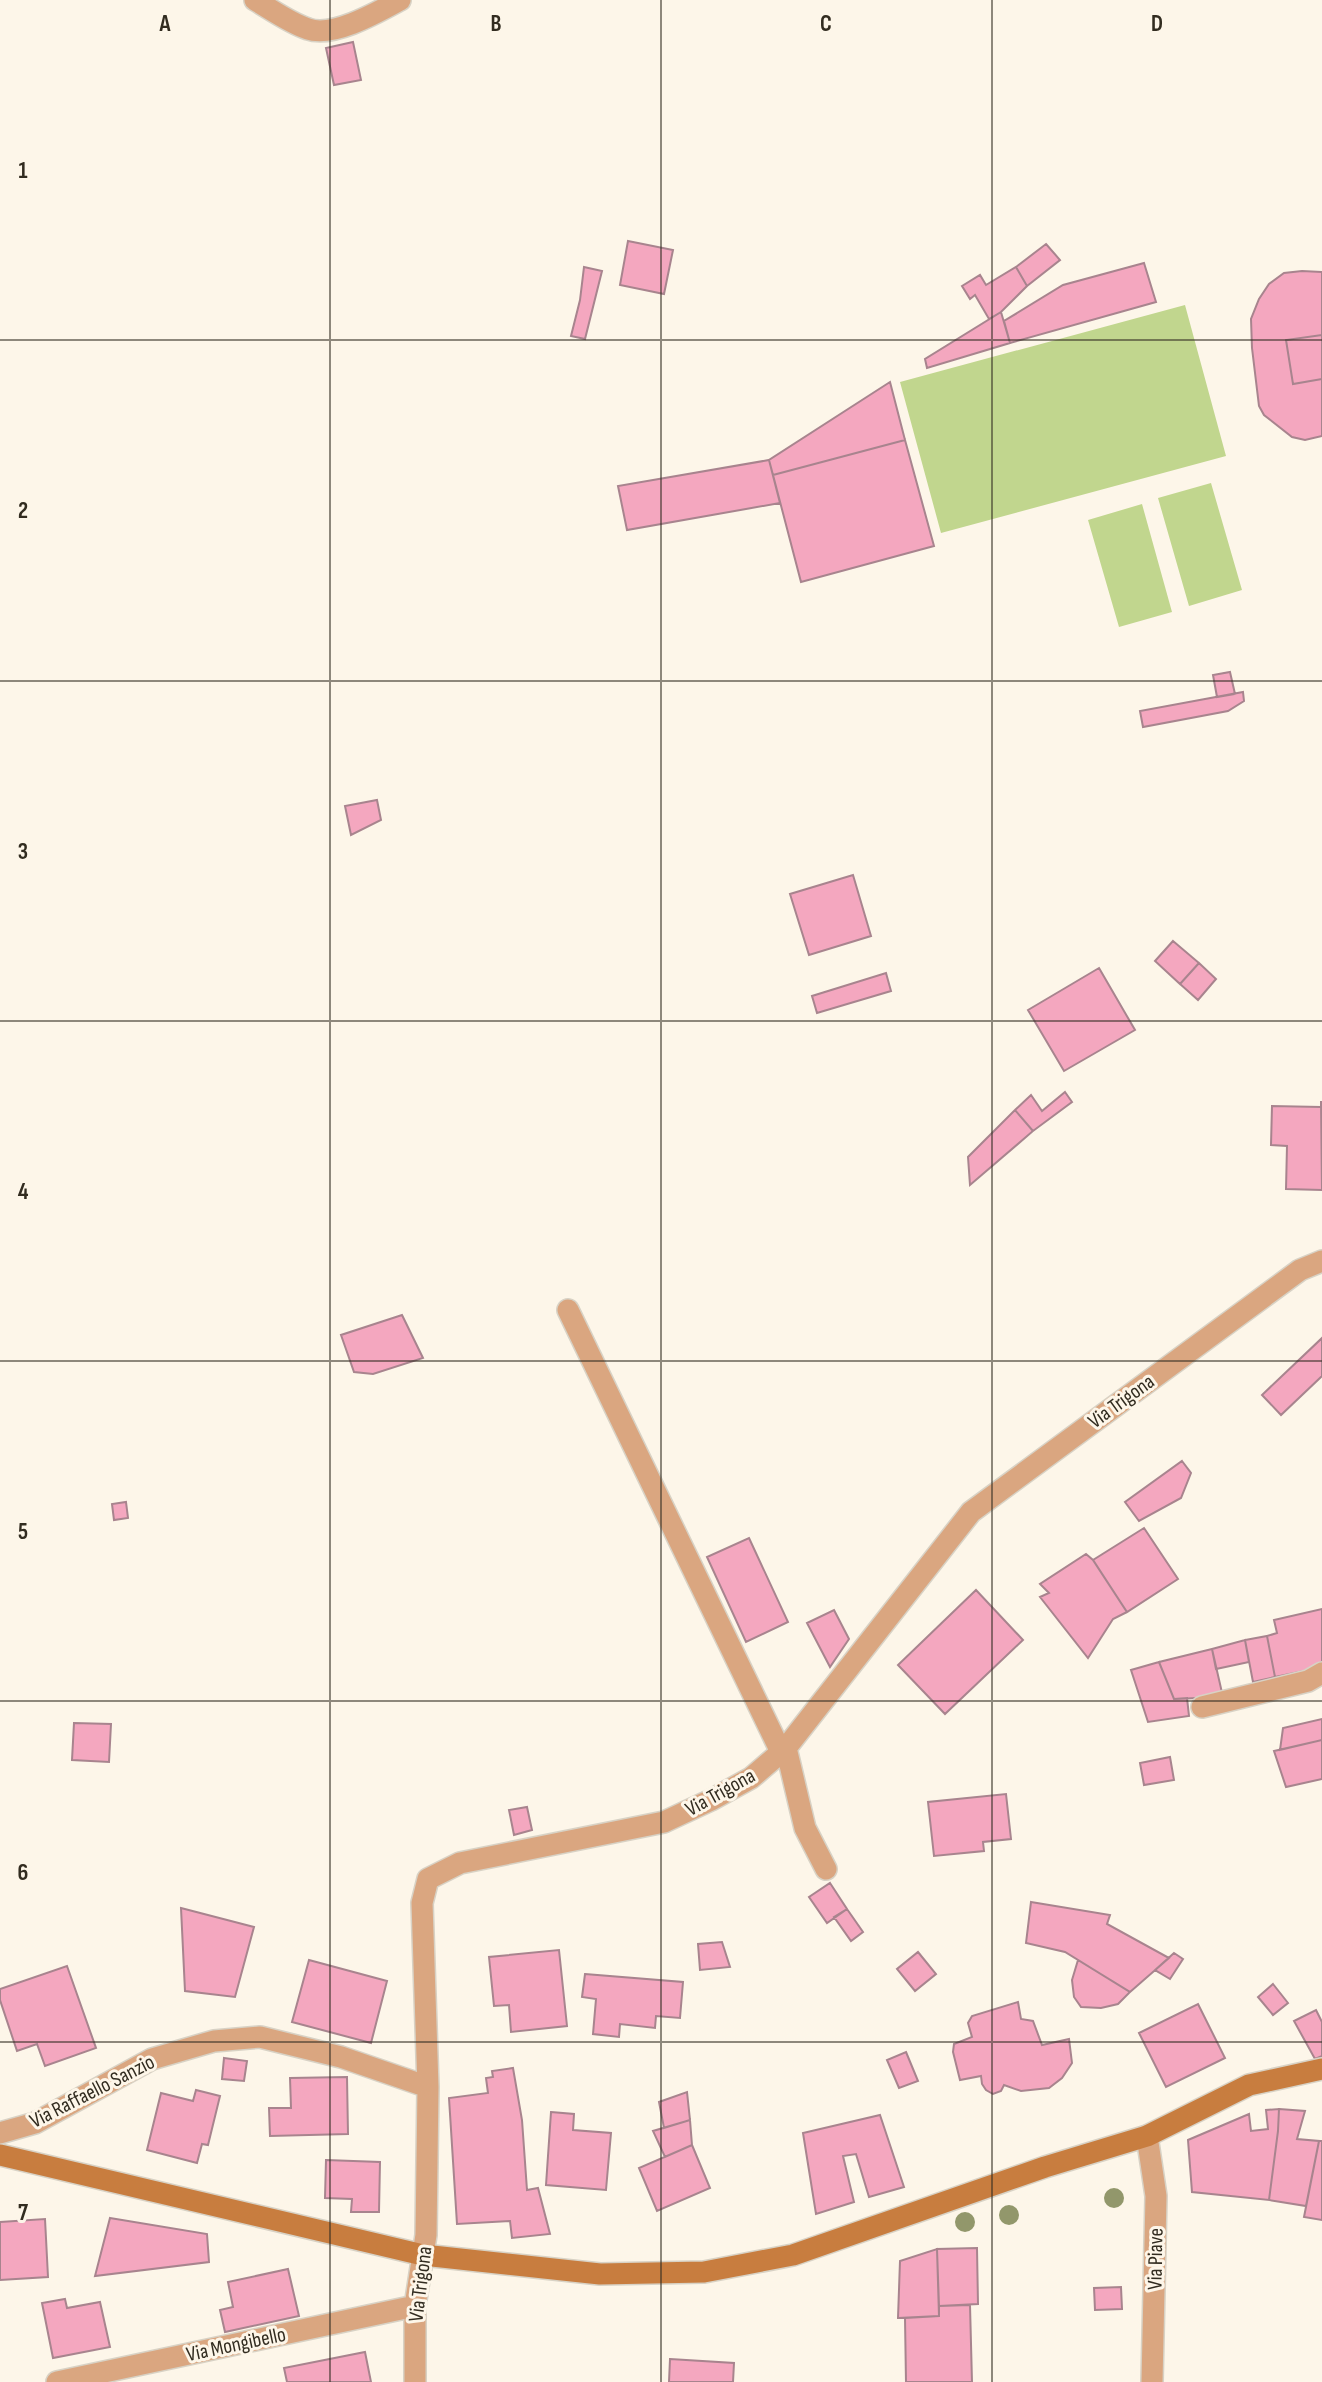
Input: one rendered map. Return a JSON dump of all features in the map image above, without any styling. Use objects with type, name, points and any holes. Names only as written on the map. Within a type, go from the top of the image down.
[{"type":"street","points":[[255,0],[310,30],[339,28],[367,18],[400,0]]},
{"type":"street","name":"Via Trigona","points":[[415,2382],[415,2306],[426,2235],[428,2087],[422,1903],[428,1879],[460,1863],[664,1822],[751,1777],[783,1750],[971,1512],[1300,1270],[1322,1261]]},
{"type":"street","points":[[568,1310],[783,1750],[805,1828],[826,1869]]},
{"type":"street","points":[[1202,1707],[1308,1681],[1322,1674]]},
{"type":"street","name":"Via Raffaello Sanzio","points":[[0,2133],[35,2123],[152,2059],[214,2041],[260,2037],[341,2057],[428,2087]]},
{"type":"street","points":[[0,2155],[423,2255],[600,2274],[704,2272],[793,2255],[1045,2167],[1147,2136],[1249,2085],[1322,2069]]},
{"type":"street","name":"Via Piave","points":[[1147,2136],[1156,2196],[1152,2382]]},
{"type":"street","name":"Via Mongibello","points":[[57,2382],[415,2306]]},
{"type":"green space","points":[[1185,305],[1226,456],[941,533],[900,382]]},
{"type":"green space","points":[[1211,483],[1242,590],[1189,606],[1158,498]]},
{"type":"green space","points":[[1142,504],[1172,612],[1119,627],[1088,520]]},
{"type":"building","points":[[353,42],[361,80],[334,85],[326,48]]},
{"type":"building","points":[[628,241],[673,250],[664,294],[620,285]]},
{"type":"building","points":[[1046,244],[1060,260],[1027,286],[1016,267]]},
{"type":"building","points":[[1144,263],[1156,302],[1010,343],[1004,321],[1063,285]]},
{"type":"building","points":[[584,267],[602,271],[585,339],[571,336],[580,300]]},
{"type":"building","points":[[1016,267],[1027,286],[1001,312],[989,319],[975,295],[970,299],[962,286],[980,275],[986,285]]},
{"type":"building","points":[[1322,272],[1322,335],[1286,340],[1293,384],[1322,379],[1322,436],[1305,440],[1292,437],[1264,415],[1259,406],[1251,319],[1269,284],[1284,273]]},
{"type":"building","points":[[1001,312],[1010,343],[927,368],[925,359]]},
{"type":"building","points":[[1322,335],[1322,379],[1293,384],[1286,340]]},
{"type":"building","points":[[890,382],[905,440],[773,475],[769,460]]},
{"type":"building","points":[[905,440],[934,546],[801,582],[773,475]]},
{"type":"building","points":[[769,460],[780,503],[627,530],[618,486]]},
{"type":"building","points":[[1230,672],[1235,694],[1217,697],[1213,675]]},
{"type":"building","points":[[1243,692],[1244,701],[1228,711],[1143,727],[1140,711]]},
{"type":"building","points":[[377,800],[381,820],[351,835],[345,806]]},
{"type":"building","points":[[853,875],[871,936],[809,955],[790,894]]},
{"type":"building","points":[[1173,941],[1199,963],[1180,984],[1155,961]]},
{"type":"building","points":[[1199,963],[1216,979],[1198,1000],[1180,984]]},
{"type":"building","points":[[1099,968],[1135,1030],[1064,1071],[1028,1010]]},
{"type":"building","points":[[886,973],[891,991],[817,1013],[812,996]]},
{"type":"building","points":[[1065,1092],[1072,1102],[1033,1131],[1015,1110],[1031,1095],[1042,1111]]},
{"type":"building","points":[[1321,1101],[1322,1190],[1286,1189],[1287,1146],[1271,1145],[1272,1106],[1321,1107]]},
{"type":"building","points":[[1015,1110],[1033,1131],[970,1185],[968,1157]]},
{"type":"building","points":[[402,1315],[423,1358],[373,1374],[354,1372],[341,1335]]},
{"type":"building","points":[[1322,1338],[1322,1376],[1281,1415],[1262,1395]]},
{"type":"building","points":[[1182,1461],[1191,1473],[1181,1498],[1139,1521],[1125,1502]]},
{"type":"building","points":[[126,1502],[128,1518],[114,1520],[112,1504]]},
{"type":"building","points":[[1144,1528],[1178,1579],[1127,1612],[1093,1560]]},
{"type":"building","points":[[749,1538],[788,1622],[746,1642],[707,1557]]},
{"type":"building","points":[[1086,1554],[1093,1560],[1127,1612],[1113,1619],[1088,1658],[1040,1597],[1049,1593],[1040,1584]]},
{"type":"building","points":[[976,1590],[1023,1640],[945,1714],[898,1665]]},
{"type":"building","points":[[1322,1609],[1322,1662],[1304,1671],[1275,1677],[1267,1636],[1277,1633],[1274,1620]]},
{"type":"building","points":[[834,1610],[849,1639],[830,1667],[807,1623]]},
{"type":"building","points":[[1267,1636],[1275,1677],[1253,1682],[1245,1640]]},
{"type":"building","points":[[1245,1640],[1249,1662],[1216,1669],[1212,1649]]},
{"type":"building","points":[[1212,1649],[1223,1697],[1174,1699],[1159,1662]]},
{"type":"building","points":[[1159,1662],[1174,1699],[1187,1698],[1189,1716],[1148,1722],[1131,1670]]},
{"type":"building","points":[[1322,1719],[1322,1740],[1280,1750],[1283,1728]]},
{"type":"building","points":[[74,1723],[111,1724],[109,1762],[72,1760]]},
{"type":"building","points":[[1322,1740],[1322,1779],[1286,1787],[1274,1751]]},
{"type":"building","points":[[1170,1757],[1174,1780],[1144,1785],[1140,1763]]},
{"type":"building","points":[[1006,1794],[1011,1839],[983,1842],[984,1851],[934,1856],[928,1802]]},
{"type":"building","points":[[527,1807],[532,1830],[514,1835],[509,1810]]},
{"type":"building","points":[[830,1883],[847,1909],[827,1923],[809,1897]]},
{"type":"building","points":[[1031,1902],[1110,1915],[1107,1924],[1169,1958],[1130,1992],[1065,1952],[1026,1943]]},
{"type":"building","points":[[181,1908],[254,1927],[235,1997],[185,1991]]},
{"type":"building","points":[[847,1909],[863,1932],[851,1941],[834,1917]]},
{"type":"building","points":[[722,1942],[730,1967],[700,1970],[698,1944]]},
{"type":"building","points":[[559,1950],[567,2026],[511,2032],[509,2005],[494,2006],[489,1957]]},
{"type":"building","points":[[918,1952],[936,1974],[915,1991],[897,1969]]},
{"type":"building","points":[[1174,1953],[1183,1959],[1170,1979],[1155,1970]]},
{"type":"building","points":[[309,1960],[387,1981],[371,2043],[292,2022]]},
{"type":"building","points":[[1078,1960],[1130,1992],[1118,2004],[1101,2008],[1081,2007],[1074,1997],[1072,1980]]},
{"type":"building","points":[[67,1966],[96,2048],[45,2066],[37,2044],[17,2051],[0,2000],[0,1989]]},
{"type":"building","points":[[585,1974],[683,1982],[680,2018],[656,2016],[655,2028],[620,2024],[619,2037],[593,2034],[596,1999],[582,1997]]},
{"type":"building","points":[[1273,1984],[1288,2003],[1273,2015],[1258,1997]]},
{"type":"building","points":[[1018,2002],[1021,2019],[1033,2021],[1042,2045],[1069,2039],[1072,2063],[1062,2078],[1049,2088],[1021,2091],[1004,2085],[1001,2091],[993,2094],[982,2084],[981,2076],[960,2080],[953,2052],[954,2044],[972,2037],[968,2023],[972,2016]]},
{"type":"building","points":[[1198,2004],[1225,2058],[1166,2087],[1139,2033]]},
{"type":"building","points":[[1316,2010],[1322,2022],[1322,2056],[1315,2059],[1294,2021]]},
{"type":"building","points":[[906,2052],[918,2081],[899,2088],[887,2060]]},
{"type":"building","points":[[224,2058],[247,2061],[244,2081],[222,2079]]},
{"type":"building","points":[[513,2068],[522,2120],[527,2190],[538,2188],[550,2234],[512,2238],[510,2221],[457,2224],[449,2098],[488,2093],[486,2078],[493,2077],[492,2071]]},
{"type":"building","points":[[347,2077],[348,2134],[270,2136],[269,2108],[291,2108],[290,2078]]},
{"type":"building","points":[[196,2090],[220,2096],[208,2145],[202,2144],[197,2163],[147,2150],[161,2093],[193,2101]]},
{"type":"building","points":[[687,2092],[690,2120],[664,2128],[659,2102]]},
{"type":"building","points":[[1279,2109],[1305,2111],[1297,2139],[1319,2141],[1306,2206],[1269,2200]]},
{"type":"building","points":[[1279,2109],[1269,2200],[1192,2192],[1188,2140],[1249,2114],[1251,2131],[1268,2129],[1266,2110]]},
{"type":"building","points":[[551,2112],[574,2114],[573,2130],[611,2133],[606,2190],[546,2185]]},
{"type":"building","points":[[880,2115],[904,2187],[869,2197],[856,2154],[843,2156],[854,2202],[816,2214],[803,2133]]},
{"type":"building","points":[[690,2120],[692,2145],[665,2157],[653,2131]]},
{"type":"building","points":[[1319,2141],[1322,2141],[1322,2220],[1304,2217]]},
{"type":"building","points":[[692,2145],[710,2188],[657,2211],[639,2168]]},
{"type":"building","points":[[326,2160],[380,2162],[379,2212],[351,2212],[352,2199],[325,2198]]},
{"type":"building","points":[[110,2218],[207,2234],[209,2262],[95,2276]]},
{"type":"building","points":[[45,2219],[48,2277],[0,2280],[0,2222]]},
{"type":"building","points":[[977,2248],[978,2304],[939,2306],[937,2249]]},
{"type":"building","points":[[937,2249],[939,2316],[898,2318],[900,2261]]},
{"type":"building","points":[[288,2269],[299,2316],[225,2332],[220,2310],[233,2307],[228,2282]]},
{"type":"building","points":[[1121,2287],[1122,2309],[1095,2310],[1094,2288]]},
{"type":"building","points":[[65,2299],[67,2308],[100,2302],[110,2347],[53,2358],[42,2303]]},
{"type":"building","points":[[970,2305],[972,2382],[906,2382],[905,2318],[939,2316],[939,2306]]},
{"type":"building","points":[[365,2352],[371,2382],[287,2382],[284,2368]]},
{"type":"building","points":[[670,2359],[734,2363],[733,2382],[669,2382]]}]
